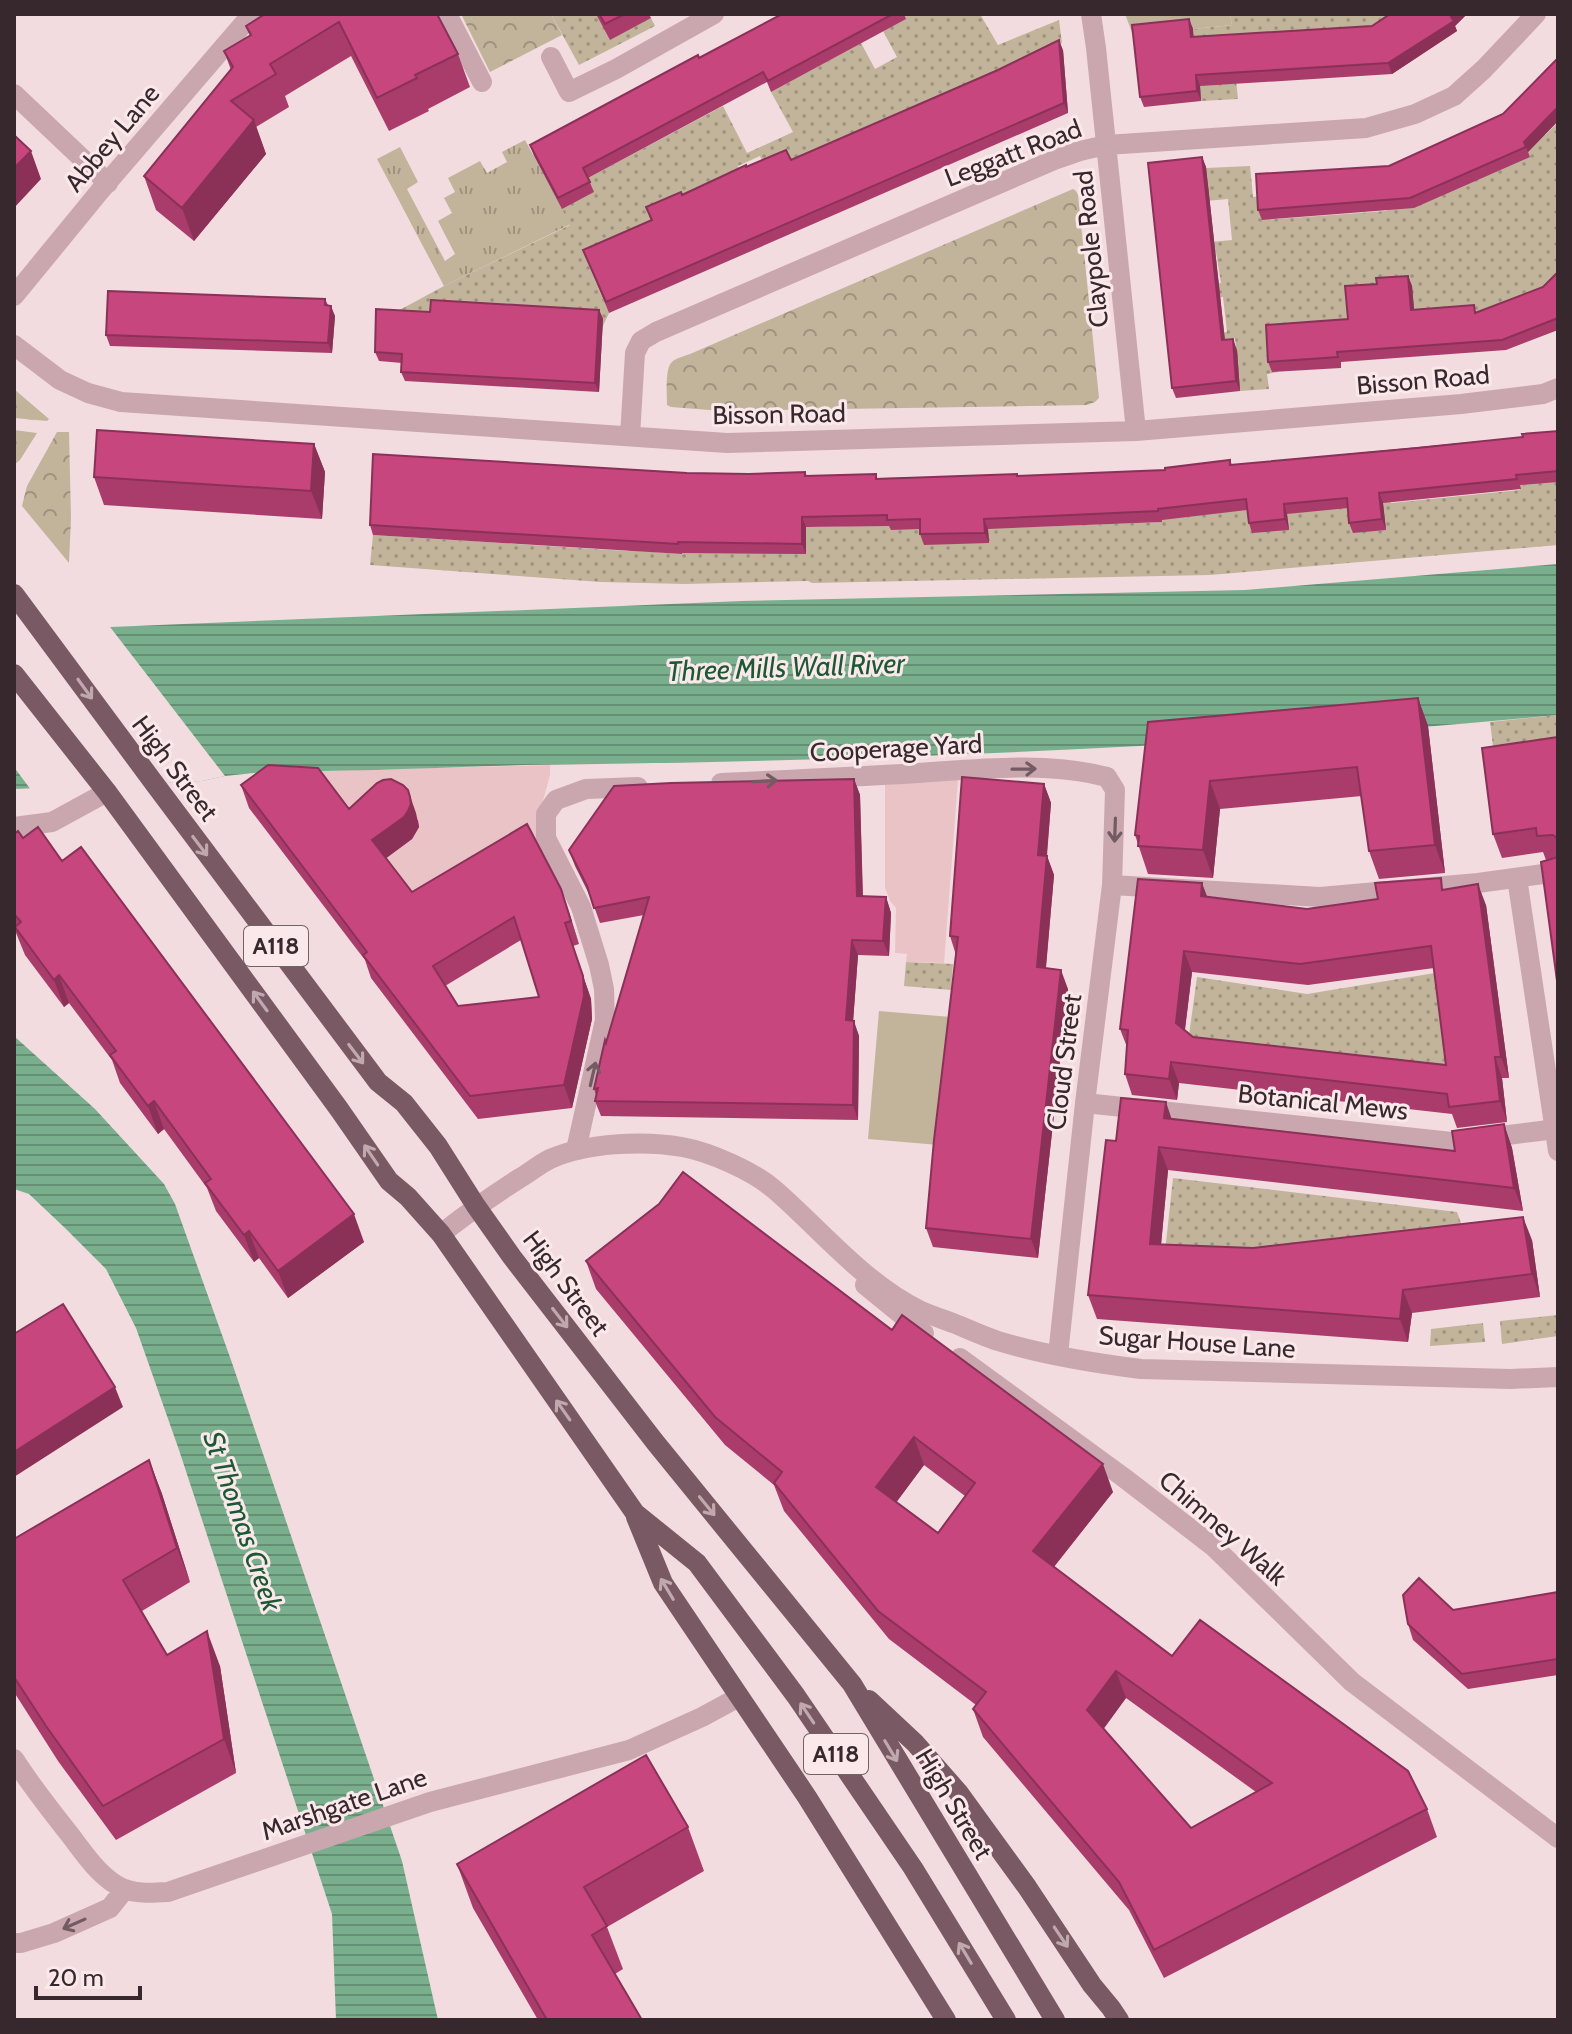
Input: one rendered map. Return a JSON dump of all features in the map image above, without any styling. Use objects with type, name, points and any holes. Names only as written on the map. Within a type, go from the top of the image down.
[{"type":"main road","name":"High Street","points":[[14,594],[378,1082],[404,1103],[438,1146],[512,1257],[655,1442],[852,1684],[1055,2020]]},
{"type":"main road","name":"A118","points":[[14,674],[217,941],[389,1181],[441,1234],[635,1513],[663,1583],[807,1797],[946,2020]]},
{"type":"main road","name":"A118","points":[[635,1513],[697,1563],[796,1696],[913,1868],[1006,2020]]},
{"type":"main road","name":"A118","points":[[852,1684],[915,1743],[958,1792],[1119,2020]]},
{"type":"street","name":"Abbey Lane","points":[[14,296],[252,14]]},
{"type":"street","points":[[447,14],[482,82]]},
{"type":"street","name":"Claypole Road","points":[[1091,14],[1136,431]]},
{"type":"street","name":"Leggatt Road","points":[[630,436],[635,353],[647,337],[1080,151],[1106,145],[1366,128],[1415,114],[1454,96],[1536,14]]},
{"type":"street","points":[[551,57],[569,92],[616,69],[706,16]]},
{"type":"street","points":[[14,94],[108,183]]},
{"type":"street","name":"Bisson Road","points":[[14,345],[60,380],[88,393],[121,402],[727,443],[1136,431],[1461,404],[1543,394],[1558,388]]},
{"type":"street","name":"Cooperage Yard","points":[[702,784],[1039,768],[1085,771],[1107,777]]},
{"type":"street","name":"Cloud Street","points":[[1058,1355],[1112,885],[1115,790],[1107,777]]},
{"type":"street","points":[[576,1150],[605,1020],[604,989],[581,907],[546,838],[546,814],[556,800],[586,789],[658,786]]},
{"type":"street","points":[[14,827],[52,822],[104,789]]},
{"type":"street","points":[[1112,885],[1320,897],[1558,872]]},
{"type":"street","points":[[1517,878],[1558,1151]]},
{"type":"street","name":"Botanical Mews","points":[[1085,1103],[1452,1142],[1556,1129]]},
{"type":"street","name":"Sugar House Lane","points":[[441,1234],[476,1206],[548,1160],[576,1150],[614,1145],[683,1147],[714,1156],[772,1187],[858,1267],[919,1310],[994,1340],[1141,1369],[1494,1379],[1558,1377]]},
{"type":"street","name":"Chimney Walk","points":[[858,1267],[852,1274],[902,1315],[1214,1547],[1352,1682],[1558,1838]]},
{"type":"street","name":"Marshgate Lane","points":[[125,1889],[145,1893],[168,1892],[430,1802],[629,1750],[739,1697]]},
{"type":"street","points":[[14,1759],[95,1867],[125,1889],[110,1908],[54,1933],[14,1943]]},
{"type":"green space","points":[[461,14],[551,14],[562,35],[490,72]]},
{"type":"green space","points":[[551,14],[651,18],[655,26],[579,65]]},
{"type":"green space","points":[[903,14],[980,14],[998,45],[1059,20],[1062,43],[895,115],[899,125],[767,171],[760,156],[738,166],[748,190],[661,242],[587,261],[609,313],[602,328],[383,319],[570,225],[562,209],[586,179],[723,106],[747,153],[793,132],[771,92],[861,43],[875,69],[897,57],[883,31]]},
{"type":"green space","points":[[1125,14],[1230,14],[1232,25],[1133,35]]},
{"type":"green space","points":[[1230,14],[1410,14],[1235,70],[1238,99],[1201,101],[1193,29],[1232,25]]},
{"type":"green space","points":[[1529,119],[1545,135],[1558,122],[1558,314],[1354,354],[1276,335],[1278,372],[1267,374],[1269,389],[1240,391],[1235,338],[1212,340],[1211,334],[1227,332],[1223,297],[1208,298],[1206,285],[1221,283],[1216,252],[1202,253],[1200,243],[1232,240],[1228,199],[1195,202],[1208,185],[1206,168],[1250,166],[1253,197],[1260,196],[1263,220],[1386,211],[1519,130]]},
{"type":"green space","points":[[525,140],[571,224],[444,286],[377,159],[400,147],[418,182],[407,189],[445,261],[455,254],[438,221],[452,213],[444,198],[455,192],[448,178],[480,161],[487,173],[507,162],[502,152]]},
{"type":"green space","points":[[1073,189],[1078,195],[1099,398],[1095,402],[1087,405],[722,411],[667,405],[668,371],[675,360]]},
{"type":"green space","points":[[14,389],[49,419],[14,418]]},
{"type":"green space","points":[[14,430],[37,433],[14,465]]},
{"type":"green space","points":[[57,432],[69,432],[69,563],[22,506],[27,486]]},
{"type":"green space","points":[[1518,465],[1558,482],[1558,545],[1210,575],[812,583],[601,582],[370,565],[373,535],[628,551],[630,521],[640,551],[682,554],[684,523],[701,553],[806,553],[806,524],[815,527],[1033,527],[1161,522],[1161,498],[1235,485],[1287,514],[1381,485],[1391,503],[1520,490]]},
{"type":"green space","points":[[1558,715],[1558,763],[1496,771],[1490,722]]},
{"type":"green space","points":[[906,962],[953,964],[951,990],[904,986]]},
{"type":"green space","points":[[1435,973],[1447,1078],[1187,1050],[1197,977],[1307,994]]},
{"type":"green space","points":[[879,1011],[951,1017],[939,1145],[868,1139]]},
{"type":"green space","points":[[1173,1178],[1457,1212],[1467,1240],[1164,1261]]},
{"type":"green space","points":[[1558,1315],[1558,1336],[1502,1344],[1500,1321]]},
{"type":"green space","points":[[1483,1323],[1485,1342],[1430,1346],[1431,1329]]},
{"type":"shaded area","points":[[550,765],[535,847],[429,909],[285,772]]},
{"type":"shaded area","points":[[958,780],[944,963],[906,962],[907,954],[895,953],[896,908],[885,888],[885,783]]},
{"type":"water","name":"Three Mills Wall River","points":[[1558,564],[1558,715],[1300,736],[1042,751],[273,771],[202,781],[14,789],[14,631],[742,601],[1245,590]]},
{"type":"water","name":"St Thomas Creek","points":[[14,1036],[95,1109],[164,1184],[175,1204],[402,1861],[438,2020],[336,2020],[332,1914],[136,1328],[106,1269],[29,1194],[14,1189]]},
{"type":"pier","points":[[107,623],[225,776],[202,781],[31,790],[14,767],[14,628]]},
{"type":"building","points":[[265,14],[437,14],[458,54],[377,98],[339,22],[270,64],[276,74],[231,101],[254,120],[182,208],[144,176],[233,67],[224,51],[251,35],[246,26]]},
{"type":"building","points":[[599,14],[625,14],[605,24]]},
{"type":"building","points":[[782,14],[893,14],[768,81],[763,72],[583,168],[590,182],[558,198],[530,145]]},
{"type":"building","points":[[1390,14],[1453,14],[1451,17],[1454,21],[1388,63],[1196,75],[1197,91],[1140,97],[1132,25],[1189,19],[1191,37],[1372,26]]},
{"type":"building","points":[[1059,40],[1064,103],[606,302],[583,250],[652,220],[646,207],[681,192],[682,195],[786,150],[791,160],[998,70]]},
{"type":"building","points":[[1558,58],[1558,107],[1524,142],[1526,147],[1410,198],[1258,210],[1256,174],[1389,166],[1503,114]]},
{"type":"building","points":[[14,135],[31,151],[14,168]]},
{"type":"building","points":[[1202,157],[1222,340],[1233,339],[1236,381],[1172,388],[1148,163]]},
{"type":"building","points":[[1558,272],[1558,318],[1502,340],[1337,352],[1338,357],[1268,362],[1266,325],[1348,319],[1345,286],[1377,284],[1376,278],[1408,276],[1411,310],[1474,305],[1475,313],[1543,287]]},
{"type":"building","points":[[108,291],[325,299],[325,305],[331,306],[328,343],[106,335]]},
{"type":"building","points":[[431,300],[599,310],[595,383],[401,372],[402,354],[375,352],[376,309],[430,312]]},
{"type":"building","points":[[97,430],[314,444],[311,491],[94,477]]},
{"type":"building","points":[[1558,431],[1558,471],[1516,475],[1517,479],[1379,493],[1382,519],[1349,523],[1347,498],[1284,504],[1285,519],[1249,523],[1246,499],[1158,511],[984,519],[985,533],[920,534],[920,519],[887,520],[887,515],[802,517],[802,544],[678,544],[370,525],[373,454],[687,473],[876,474],[876,479],[1165,470],[1230,460],[1230,465]]},
{"type":"building","points":[[1418,698],[1435,845],[1369,851],[1357,767],[1210,781],[1203,850],[1138,846],[1139,836],[1135,835],[1148,722]]},
{"type":"building","points":[[1558,737],[1558,839],[1553,835],[1537,836],[1536,828],[1493,834],[1482,748]]},
{"type":"building","points":[[268,765],[318,768],[349,809],[383,780],[391,779],[403,785],[410,797],[408,811],[372,840],[412,892],[527,824],[561,889],[571,921],[565,923],[583,976],[584,996],[564,1085],[470,1096],[363,955],[367,952],[241,785]],"holes":[[[514,917],[539,997],[458,1006],[433,966]]]},
{"type":"building","points":[[962,777],[1044,784],[1038,855],[1047,856],[1037,967],[1061,970],[1031,1239],[926,1228],[958,937],[950,936]]},
{"type":"building","points":[[854,779],[857,896],[886,897],[883,941],[852,940],[846,1020],[854,1021],[853,1105],[595,1101],[598,1088],[594,1089],[605,1040],[606,1043],[649,897],[594,908],[569,850],[614,786]]},
{"type":"building","points":[[38,827],[62,861],[81,847],[354,1214],[278,1271],[249,1231],[244,1235],[205,1183],[211,1179],[154,1101],[148,1106],[110,1055],[116,1051],[59,975],[54,980],[15,927],[21,922],[14,914],[14,834],[18,831],[23,838]]},
{"type":"building","points":[[1558,857],[1558,988],[1541,862]]},
{"type":"building","points":[[1441,878],[1442,890],[1478,884],[1501,1057],[1495,1057],[1500,1101],[1449,1107],[1447,1094],[1171,1062],[1169,1079],[1125,1074],[1128,1030],[1120,1029],[1138,879],[1202,883],[1201,896],[1307,909],[1378,899],[1375,883]],"holes":[[[1431,946],[1446,1065],[1193,1037],[1176,1023],[1184,951],[1300,964]]]},
{"type":"building","points":[[1121,1098],[1166,1102],[1164,1118],[1455,1151],[1452,1131],[1504,1124],[1514,1188],[1159,1147],[1150,1244],[1253,1248],[1523,1217],[1532,1274],[1403,1290],[1400,1319],[1088,1295],[1106,1140],[1116,1141]]},
{"type":"building","points":[[683,1172],[892,1330],[902,1315],[1103,1464],[1033,1551],[1172,1656],[1200,1620],[1408,1771],[1427,1809],[1154,1950],[1119,1882],[973,1709],[986,1692],[878,1611],[774,1483],[782,1472],[715,1417],[586,1261],[659,1204]],"holes":[[[914,1437],[975,1483],[938,1533],[876,1487]],[[1116,1671],[1272,1783],[1191,1828],[1087,1710]]]},
{"type":"building","points":[[63,1304],[115,1387],[14,1452],[14,1334]]},
{"type":"building","points":[[149,1460],[177,1548],[123,1580],[167,1655],[207,1631],[224,1739],[103,1806],[14,1677],[14,1539]]},
{"type":"building","points":[[1419,1578],[1453,1610],[1558,1592],[1558,1659],[1462,1674],[1408,1624],[1403,1595]]},
{"type":"building","points":[[646,1755],[688,1827],[584,1887],[607,1926],[592,1935],[642,2020],[547,2020],[457,1864]]}]
